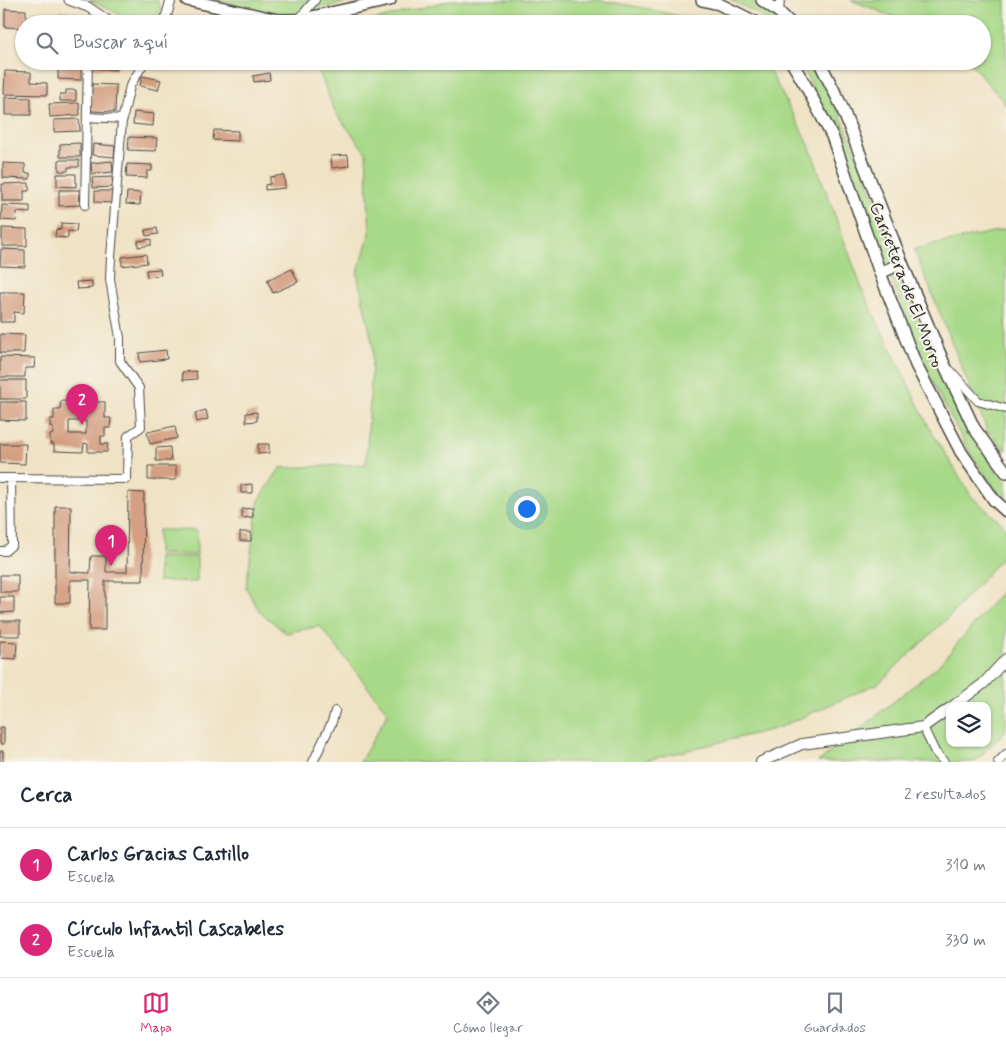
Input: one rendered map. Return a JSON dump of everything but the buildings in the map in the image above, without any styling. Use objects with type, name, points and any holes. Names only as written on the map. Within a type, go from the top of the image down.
[{"type":"main road","points":[[187,0],[250,15]]},
{"type":"main road","points":[[321,15],[390,0]]},
{"type":"main road","points":[[702,0],[720,4],[741,15]]},
{"type":"main road","points":[[762,0],[779,6]]},
{"type":"main road","name":"Carretera de El Morro","points":[[797,70],[832,136],[880,273],[916,365],[961,452],[994,500],[1006,510]]},
{"type":"main road","name":"Carretera de El Morro","points":[[824,70],[841,105],[902,263],[944,364],[974,428],[1006,472]]},
{"type":"main road","points":[[880,273],[902,263]]},
{"type":"main road","points":[[958,702],[983,684],[1006,659]]},
{"type":"main road","points":[[761,762],[802,744],[923,727],[946,711]]},
{"type":"street","points":[[70,0],[88,7],[100,15]]},
{"type":"street","points":[[167,15],[172,0]]},
{"type":"street","points":[[302,15],[315,0]]},
{"type":"street","points":[[85,205],[88,70]]},
{"type":"street","points":[[0,478],[127,479],[128,436],[141,427],[139,388],[120,361],[120,338],[110,279],[122,119],[130,86],[140,70]]},
{"type":"street","points":[[87,117],[122,119]]},
{"type":"street","points":[[944,364],[978,400],[1006,409]]},
{"type":"street","points":[[0,551],[5,551],[12,545],[12,478]]},
{"type":"street","points":[[313,762],[332,722],[335,711]]},
{"type":"street","points":[[923,727],[935,752],[944,762]]},
{"type":"street","points":[[998,762],[1006,754]]},
{"type":"green space","points":[[89,0],[157,0],[161,9],[158,15],[120,15]]},
{"type":"green space","points":[[213,0],[358,0],[291,14],[262,12]]},
{"type":"green space","points":[[451,0],[598,0],[674,15],[394,15]]},
{"type":"green space","points":[[730,0],[749,0],[773,15],[759,14]]},
{"type":"green space","points":[[851,0],[1006,0],[1006,105],[977,70],[991,70],[991,15],[888,15]]},
{"type":"green space","points":[[319,70],[767,70],[772,75],[809,145],[864,294],[930,429],[972,497],[1006,527],[1006,553],[950,616],[879,683],[778,728],[639,762],[360,762],[388,713],[320,626],[286,633],[260,612],[246,588],[258,502],[280,468],[366,464],[373,346],[357,274],[370,234],[366,153],[335,112]]},
{"type":"green space","points":[[804,70],[819,70],[838,109],[970,431],[999,475],[1006,481],[1006,502],[1000,497],[966,446],[926,370],[839,139]]},
{"type":"green space","points":[[1006,229],[1006,451],[987,430],[914,249]]},
{"type":"green space","points":[[158,530],[197,530],[197,555],[158,554]]},
{"type":"green space","points":[[158,557],[197,557],[197,582],[158,581]]},
{"type":"green space","points":[[1006,587],[1006,730],[991,745],[991,702],[946,702],[946,747],[990,747],[975,762],[818,762],[937,667]]},
{"type":"place","name":"Círculo Infantil Cascabeles","points":[[82,425]]},
{"type":"place","name":"Carlos Gracias Castillo","points":[[111,566]]}]
